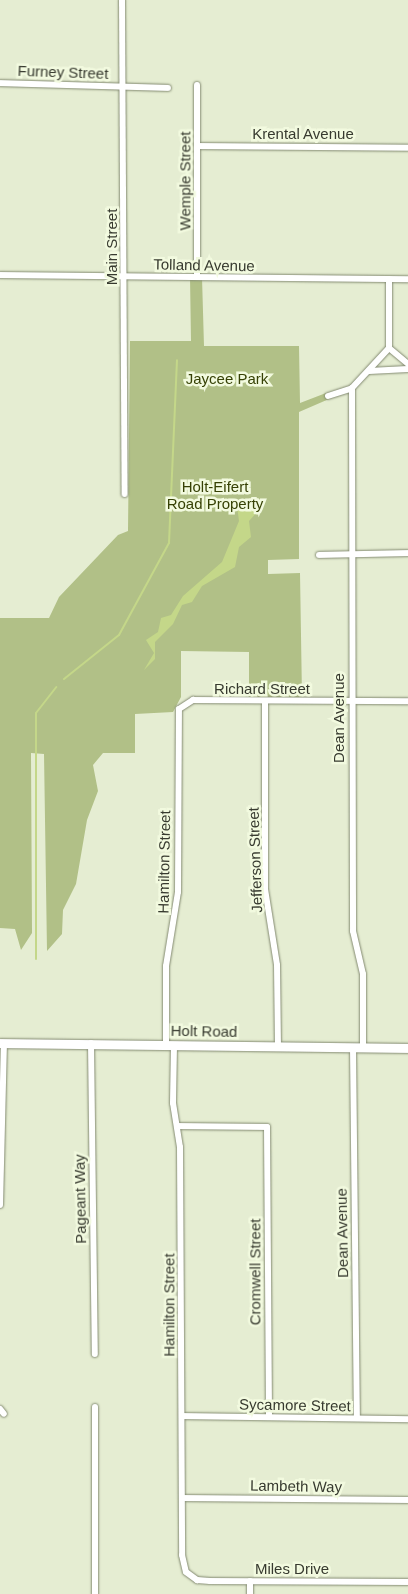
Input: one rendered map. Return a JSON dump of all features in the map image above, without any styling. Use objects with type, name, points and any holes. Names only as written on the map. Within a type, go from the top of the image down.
[{"type":"main road","name":"Holt Road","points":[[2,1043],[408,1048]]},
{"type":"street","name":"Main Street","points":[[122,0],[125,494]]},
{"type":"street","name":"Furney Street","points":[[0,83],[124,90],[168,88]]},
{"type":"street","name":"Wemple Street","points":[[197,85],[197,277]]},
{"type":"street","name":"Krental Avenue","points":[[197,146],[408,148]]},
{"type":"street","name":"Tolland Avenue","points":[[0,275],[408,279]]},
{"type":"street","points":[[328,396],[352,388],[389,348],[389,279]]},
{"type":"street","points":[[389,348],[408,364]]},
{"type":"street","points":[[369,371],[408,369]]},
{"type":"street","name":"Dean Avenue","points":[[352,388],[351,701],[353,931],[363,974],[363,1047]]},
{"type":"street","points":[[319,555],[408,553]]},
{"type":"street","name":"Richard Street","points":[[178,709],[193,700],[266,702],[408,701]]},
{"type":"street","name":"Jefferson Street","points":[[266,702],[266,889],[277,965],[278,1046]]},
{"type":"street","name":"Hamilton Street","points":[[178,709],[178,892],[166,966],[173,1103],[177,1126],[184,1565]]},
{"type":"street","points":[[0,1206],[2,1043]]},
{"type":"street","name":"Pageant Way","points":[[91,1043],[95,1354]]},
{"type":"street","name":"Dean Avenue","points":[[353,1047],[357,1418]]},
{"type":"street","name":"Cromwell Street","points":[[177,1126],[267,1127],[269,1417]]},
{"type":"street","points":[[95,1407],[95,1594]]},
{"type":"street","name":"Sycamore Street","points":[[182,1416],[408,1418]]},
{"type":"street","name":"Lambeth Way","points":[[183,1498],[408,1500]]},
{"type":"street","name":"Miles Drive","points":[[184,1565],[197,1580],[408,1582]]},
{"type":"street","points":[[250,1581],[250,1594]]},
{"type":"green space","name":"Holt-Eifert Road Property","points":[[190,277],[202,277],[204,346],[299,346],[300,403],[326,393],[329,399],[299,412],[299,559],[268,560],[268,574],[300,573],[302,697],[249,697],[249,652],[181,651],[181,697],[173,712],[135,714],[135,753],[103,753],[93,765],[98,791],[87,820],[76,884],[63,910],[62,934],[47,951],[44,754],[31,753],[32,933],[21,950],[15,929],[0,928],[0,618],[49,618],[59,597],[118,535],[128,531],[130,341],[191,341]]},
{"type":"shaded area","points":[[237,506],[258,511],[249,521],[251,537],[239,547],[235,567],[202,586],[192,602],[182,605],[173,624],[155,642],[155,659],[144,670],[154,653],[146,640],[158,632],[161,618],[171,615],[183,596],[222,562],[239,521]]},
{"type":"waterway","points":[[64,679],[119,635],[169,543],[177,360]]},
{"type":"waterway","points":[[36,959],[36,713],[56,687]]},
{"type":"park label","name":"Jaycee Park","points":[[227,379]]}]
